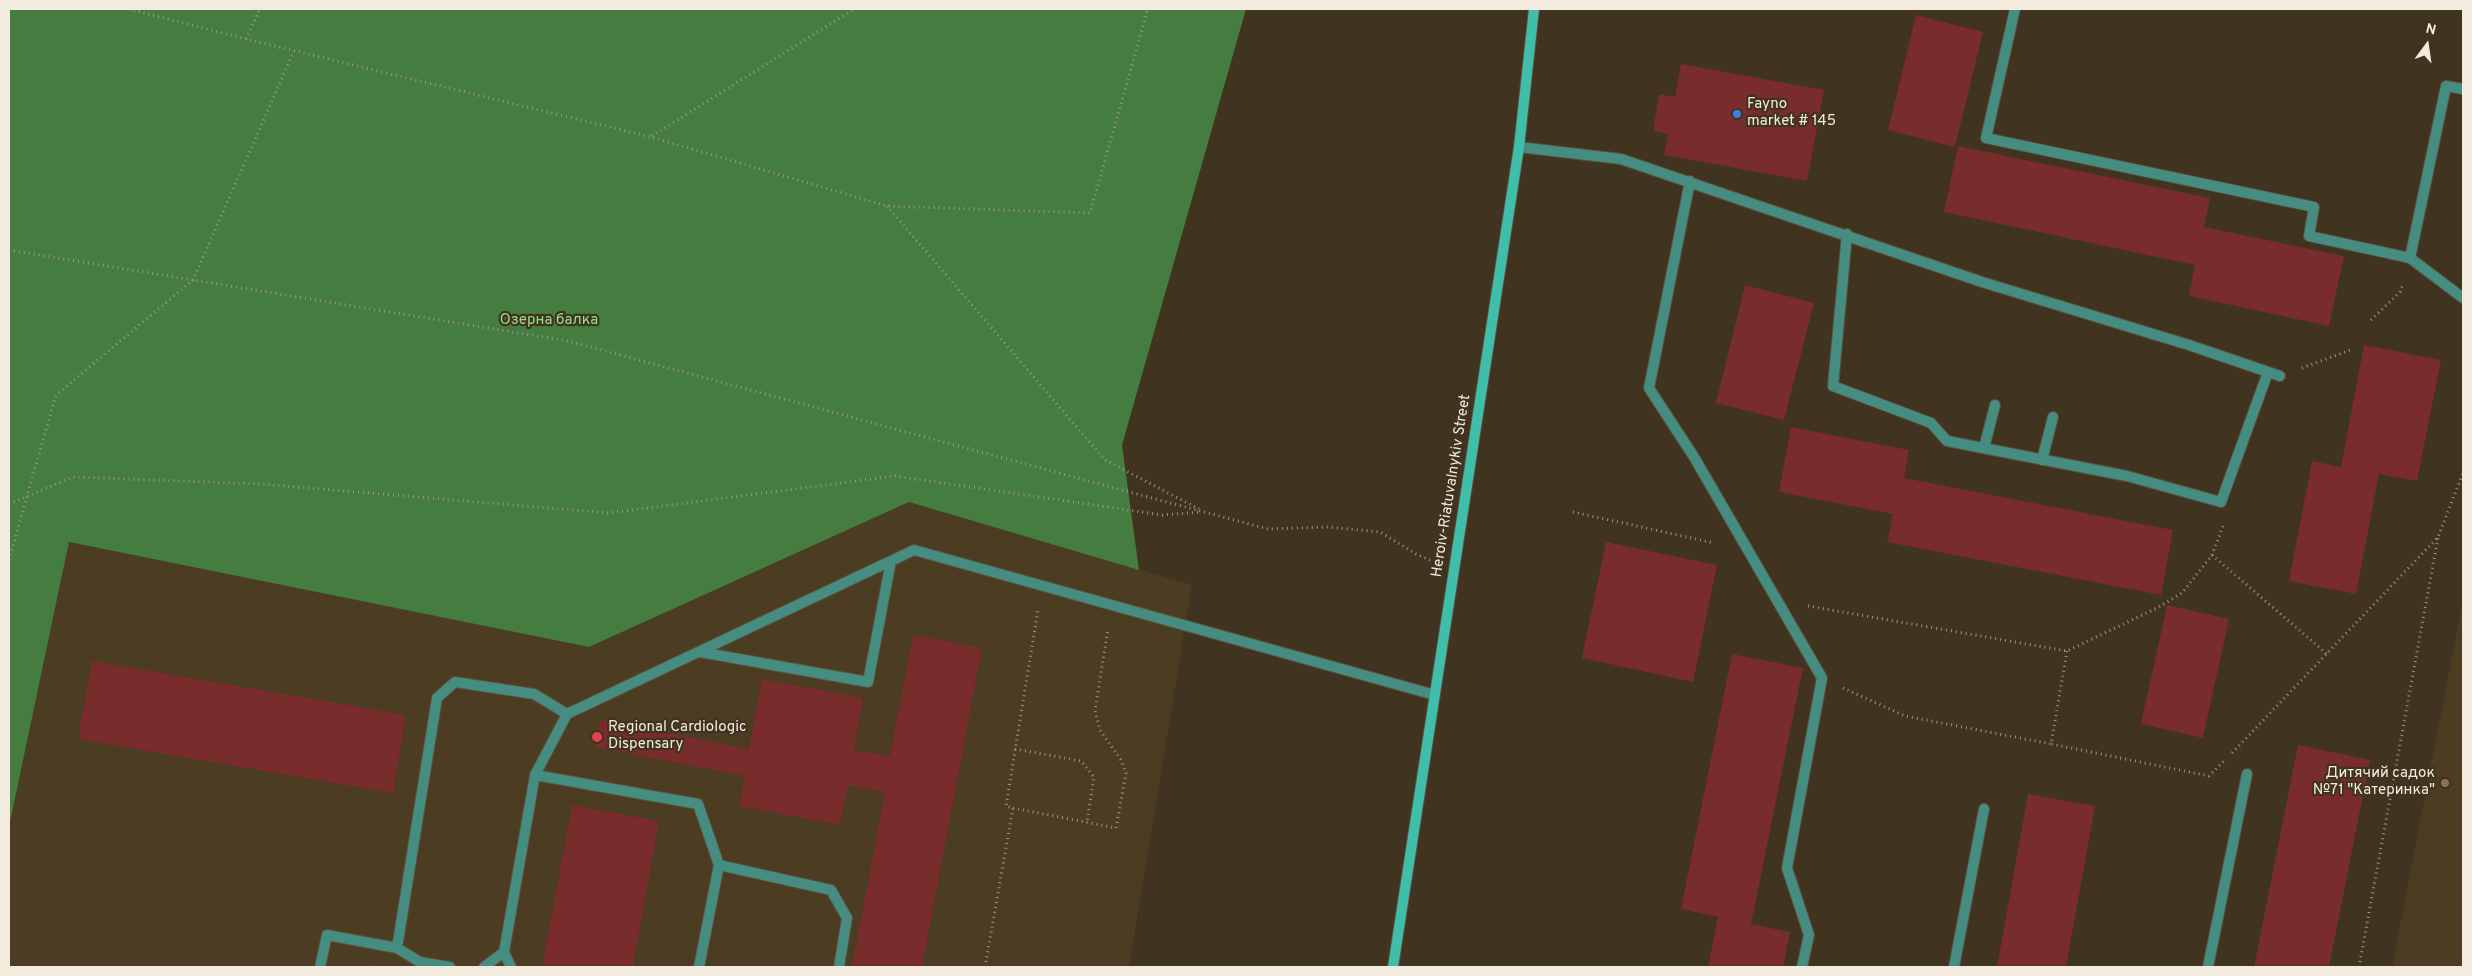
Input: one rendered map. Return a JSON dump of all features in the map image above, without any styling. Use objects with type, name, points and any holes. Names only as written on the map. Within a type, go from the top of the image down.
[{"type":"main road","name":"Heroiv-Riatuvalnykiv Street","points":[[1393,967],[1519,147],[1534,9]]},
{"type":"lane","points":[[2015,9],[1986,138],[2314,207],[2308,236],[2410,258],[2463,298]]},
{"type":"lane","points":[[2410,258],[2446,86],[2463,89]]},
{"type":"lane","points":[[1519,147],[1621,159],[1847,234],[1982,282],[2189,345],[2280,376]]},
{"type":"lane","points":[[1690,181],[1649,388],[1694,457],[1822,678],[1787,868],[1809,935],[1802,967]]},
{"type":"lane","points":[[1847,234],[1833,386],[1931,423],[1947,441],[2127,476],[2221,502],[2268,372]]},
{"type":"lane","points":[[1984,448],[1995,405]]},
{"type":"lane","points":[[2042,460],[2053,417]]},
{"type":"lane","points":[[511,967],[504,952],[535,774],[567,714],[914,550],[1435,695]]},
{"type":"lane","points":[[700,652],[868,682],[891,561]]},
{"type":"lane","points":[[397,948],[436,698],[455,682],[534,694],[567,714]]},
{"type":"lane","points":[[535,774],[698,804],[719,865],[699,967]]},
{"type":"lane","points":[[2208,967],[2247,774]]},
{"type":"lane","points":[[1954,967],[1984,809]]},
{"type":"lane","points":[[719,865],[832,890],[847,918],[839,967]]},
{"type":"lane","points":[[320,967],[327,935],[397,948],[420,962],[450,967]]},
{"type":"lane","points":[[484,967],[504,952]]},
{"type":"path","points":[[129,9],[651,137],[887,206],[1090,213],[1148,9]]},
{"type":"path","points":[[246,39],[260,9]]},
{"type":"path","points":[[651,137],[854,9]]},
{"type":"path","points":[[9,560],[56,395],[193,280],[294,51]]},
{"type":"path","points":[[887,206],[1105,460],[1204,512]]},
{"type":"path","points":[[9,250],[568,341],[1268,529],[1328,527],[1380,532],[1416,554],[1454,569]]},
{"type":"path","points":[[2371,320],[2400,292],[2410,258]]},
{"type":"path","points":[[2280,376],[2353,349]]},
{"type":"path","points":[[2359,967],[2438,537],[2463,473]]},
{"type":"path","points":[[9,504],[73,477],[262,484],[609,513],[895,476],[1162,515],[1204,512]]},
{"type":"path","points":[[1573,512],[1711,541],[1718,546]]},
{"type":"path","points":[[1800,602],[1807,606],[2067,651],[2157,608],[2182,593],[2212,555],[2226,518]]},
{"type":"path","points":[[1822,678],[1905,716],[2209,776],[2438,537]]},
{"type":"path","points":[[2212,555],[2327,654]]},
{"type":"path","points":[[1042,586],[1006,806],[1116,828],[1126,773],[1121,760],[1100,730],[1095,711],[1111,606]]},
{"type":"path","points":[[2051,744],[2067,651]]},
{"type":"path","points":[[1015,749],[1081,761],[1094,777],[1087,822]]},
{"type":"path","points":[[985,967],[1013,808]]},
{"type":"shaded area","name":"Regional Cardiologic Dispensary","points":[[909,502],[1192,585],[1129,967],[9,967],[9,827],[69,542],[589,647]]},
{"type":"shaded area","name":"Дитячий садок №71 \"Катеринка\"","points":[[2463,599],[2463,967],[2392,967]]},
{"type":"green space","name":"Озерна балка","points":[[9,9],[1246,9],[1122,445],[1139,570],[909,502],[589,647],[69,542],[9,827]]},
{"type":"building","points":[[1916,15],[1983,32],[1955,147],[1888,130]]},
{"type":"building","name":"Fayno market # 145","points":[[1681,64],[1824,90],[1807,181],[1664,155],[1668,134],[1653,131],[1659,94],[1675,97]]},
{"type":"building","points":[[1958,146],[2210,198],[2204,227],[2344,256],[2329,326],[2189,296],[2195,265],[1944,212]]},
{"type":"building","points":[[1745,285],[1814,303],[1784,420],[1716,403]]},
{"type":"building","points":[[2364,345],[2441,360],[2417,481],[2379,474],[2356,594],[2289,581],[2312,461],[2341,467]]},
{"type":"building","points":[[1791,427],[1909,450],[1904,478],[2173,530],[2161,595],[1887,542],[1893,514],[1779,492]]},
{"type":"building","points":[[1606,542],[1717,565],[1693,682],[1582,658]]},
{"type":"building","points":[[2167,605],[2229,619],[2203,738],[2141,724]]},
{"type":"building","points":[[913,635],[982,648],[922,967],[852,967],[885,792],[848,785],[840,825],[739,806],[745,776],[595,747],[600,720],[749,749],[762,679],[863,698],[854,750],[890,756]]},
{"type":"building","points":[[1732,654],[1803,668],[1751,924],[1790,932],[1783,967],[1708,967],[1718,917],[1681,909]]},
{"type":"building","points":[[92,661],[406,715],[393,793],[78,739]]},
{"type":"building","points":[[2298,745],[2370,760],[2329,967],[2254,967]]},
{"type":"building","points":[[2028,794],[2095,806],[2066,967],[1997,967]]},
{"type":"building","points":[[572,805],[659,821],[633,967],[542,967]]},
{"type":"building","points":[[366,964],[379,966],[379,967],[365,967]]},
{"type":"place","name":"Fayno market # 145","points":[[1737,114]]},
{"type":"place","name":"Regional Cardiologic Dispensary","points":[[597,737]]},
{"type":"place","name":"Дитячий садок №71 \"Катеринка\"","points":[[2445,783]]}]
